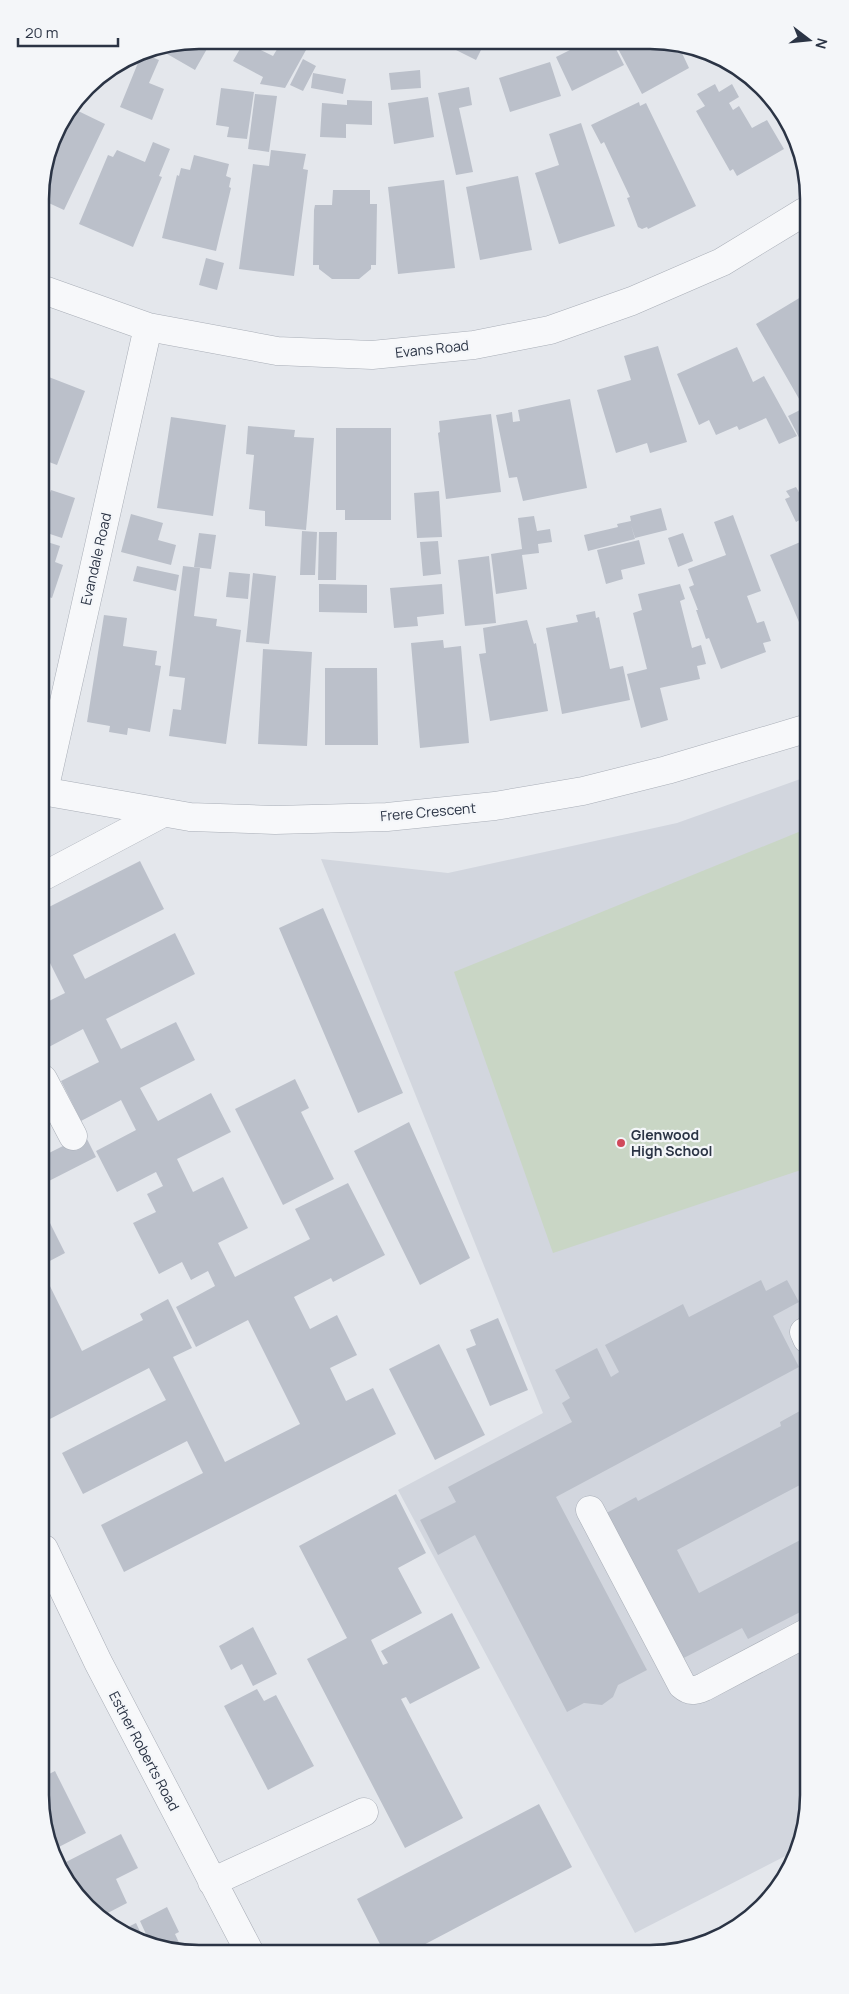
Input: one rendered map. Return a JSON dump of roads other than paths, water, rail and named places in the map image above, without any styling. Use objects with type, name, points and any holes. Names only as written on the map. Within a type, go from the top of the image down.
[{"type":"street","name":"Evans Road","points":[[49,292],[148,327],[277,351],[372,355],[474,345],[550,330],[632,301],[722,262],[800,214]]},
{"type":"street","name":"Evandale Road","points":[[49,764],[148,327]]},
{"type":"street","name":"Frere Crescent","points":[[49,792],[190,817],[275,820],[387,816],[495,806],[583,791],[667,770],[800,730]]},
{"type":"street","points":[[49,873],[163,812]]},
{"type":"street","points":[[49,1090],[73,1136]]},
{"type":"street","points":[[590,1510],[682,1685],[687,1689],[694,1691],[704,1687],[800,1642]]},
{"type":"street","name":"Esther Roberts Road","points":[[49,1560],[98,1662],[246,1945]]},
{"type":"street","points":[[212,1882],[364,1812]]},
{"type":"place","name":"Glenwood High School","points":[[621,1143]]}]
